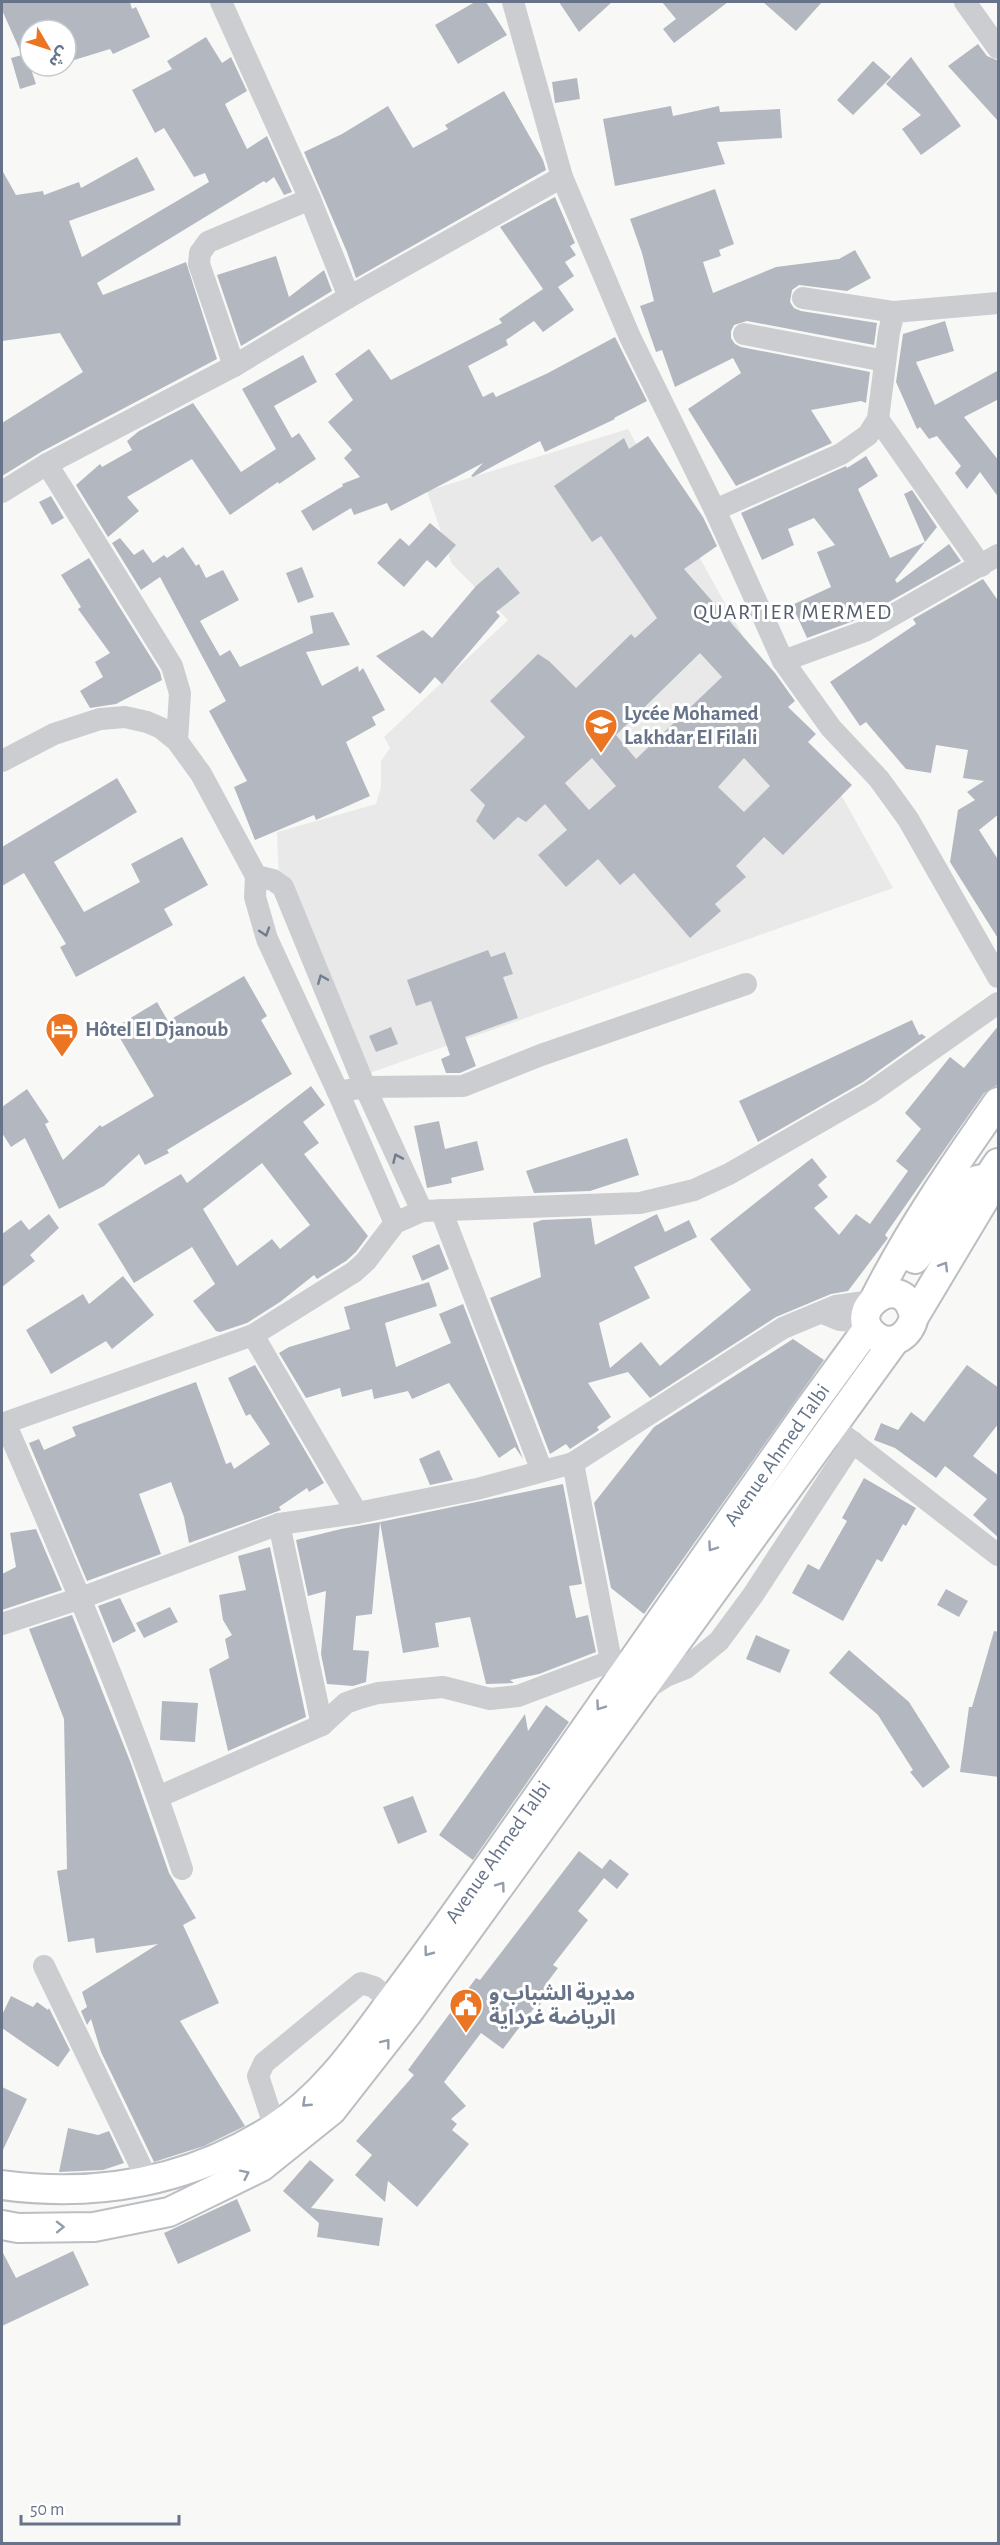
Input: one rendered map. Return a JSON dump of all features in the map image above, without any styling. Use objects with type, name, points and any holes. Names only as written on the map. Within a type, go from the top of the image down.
[{"type":"main road","points":[[895,1340],[880,1339],[874,1308],[897,1256],[961,1155],[999,1102]]},
{"type":"main road","points":[[874,1308],[962,1197],[977,1180],[993,1170]]},
{"type":"main road","points":[[626,1675],[842,1434],[895,1340],[909,1332],[914,1317],[984,1200],[993,1170]]},
{"type":"main road","points":[[874,1308],[903,1297],[912,1309],[914,1317]]},
{"type":"main road","name":"Avenue Ahmed Talbi","points":[[2,2185],[48,2190],[148,2181],[193,2169],[236,2150],[281,2138],[301,2109],[358,2046],[399,2008],[441,1935],[626,1675],[874,1308]]},
{"type":"main road","points":[[2,2224],[18,2228],[94,2227],[169,2212],[261,2167],[281,2138]]},
{"type":"street","points":[[221,2],[310,199],[349,297]]},
{"type":"street","points":[[513,2],[562,177],[630,337],[715,510],[783,661],[831,728],[879,779],[908,819],[999,977]]},
{"type":"street","points":[[965,2],[999,48]]},
{"type":"street","points":[[2,492],[47,464],[234,366],[349,297],[562,177]]},
{"type":"street","points":[[234,366],[199,264],[202,248],[208,242],[310,199]]},
{"type":"street","points":[[803,298],[894,312],[999,303]]},
{"type":"street","points":[[715,510],[841,454],[868,435],[878,419],[894,312]]},
{"type":"street","points":[[744,334],[885,361]]},
{"type":"street","points":[[783,661],[865,631],[990,560],[878,419]]},
{"type":"street","points":[[47,464],[172,666],[180,693],[177,741]]},
{"type":"street","points":[[2,761],[54,734],[100,719],[125,717],[147,722],[161,728],[177,741],[201,774],[256,876],[255,897],[267,939],[338,1092],[395,1223]]},
{"type":"street","points":[[256,876],[273,880],[283,887],[365,1087],[431,1211],[542,1471]]},
{"type":"street","points":[[338,1092],[365,1087],[463,1086],[541,1055],[746,984]]},
{"type":"street","points":[[182,1869],[158,1797],[81,1598],[3,1424],[253,1335],[360,1267],[395,1223],[431,1211],[640,1203],[674,1197],[693,1190],[729,1174],[870,1093],[999,1003]]},
{"type":"street","points":[[2,1624],[81,1598],[279,1524],[357,1513],[477,1489],[573,1463],[783,1328],[836,1306],[874,1308]]},
{"type":"street","points":[[253,1335],[357,1513]]},
{"type":"street","points":[[842,1434],[999,1555]]},
{"type":"street","points":[[158,1797],[322,1725],[346,1703],[378,1693],[443,1687],[490,1699],[503,1699],[626,1675],[573,1463]]},
{"type":"street","points":[[279,1524],[322,1725]]},
{"type":"street","points":[[44,1966],[148,2181]]},
{"type":"street","points":[[281,2138],[258,2076],[264,2063],[361,1983],[374,1987],[399,2008]]},
{"type":"shaded area","name":"Lycée Mohamed Lakhdar El Filali","points":[[628,429],[766,677],[834,782],[893,888],[350,1080],[279,882],[277,832],[376,804],[381,787],[381,761],[390,748],[384,737],[508,620],[452,564],[427,491]]},
{"type":"building","points":[[2,2],[130,2],[132,9],[136,7],[150,37],[113,54],[110,49],[78,59],[78,18],[18,18],[18,46],[2,10]]},
{"type":"building","points":[[475,2],[486,2],[507,35],[458,64],[435,25]]},
{"type":"building","points":[[559,2],[612,2],[579,32]]},
{"type":"building","points":[[662,2],[728,2],[674,43],[663,29],[676,19]]},
{"type":"building","points":[[763,2],[822,2],[796,31]]},
{"type":"building","points":[[206,37],[222,63],[231,57],[247,91],[225,104],[247,149],[267,136],[292,192],[284,195],[274,177],[266,183],[264,181],[97,283],[103,295],[186,262],[217,359],[41,452],[2,476],[2,423],[83,372],[60,333],[2,341],[2,170],[16,195],[43,191],[44,195],[79,182],[81,188],[137,157],[155,190],[69,221],[82,257],[209,182],[205,173],[194,177],[164,128],[155,133],[132,90],[172,69],[167,61]]},
{"type":"building","points":[[978,44],[987,56],[999,61],[999,122],[948,66]]},
{"type":"building","points":[[18,56],[18,78],[34,78],[36,84],[20,89],[11,58]]},
{"type":"building","points":[[911,57],[961,126],[921,155],[902,129],[921,115],[886,84]]},
{"type":"building","points":[[873,61],[891,77],[853,115],[837,100]]},
{"type":"building","points":[[577,78],[580,99],[555,103],[552,82]]},
{"type":"building","points":[[504,91],[543,160],[546,170],[356,278],[304,152],[342,134],[388,106],[413,148],[448,129],[445,125]]},
{"type":"building","points":[[671,106],[673,116],[719,106],[720,112],[780,109],[782,138],[717,142],[725,164],[615,186],[603,119]]},
{"type":"building","points":[[715,189],[734,244],[719,250],[721,256],[703,262],[713,293],[776,267],[839,259],[855,250],[871,278],[847,291],[799,285],[792,290],[790,302],[794,308],[801,311],[877,323],[874,345],[747,321],[734,325],[731,338],[741,347],[870,372],[866,403],[861,401],[811,410],[832,443],[736,486],[688,409],[741,373],[733,358],[675,387],[662,350],[656,352],[640,306],[654,301],[642,253],[630,219]]},
{"type":"building","points":[[555,197],[575,243],[570,246],[576,255],[565,262],[574,276],[558,287],[574,310],[543,332],[534,321],[506,340],[508,345],[468,366],[483,397],[493,392],[496,397],[548,373],[615,337],[647,401],[545,452],[540,441],[471,476],[483,463],[391,511],[387,503],[354,515],[351,508],[313,531],[301,511],[343,486],[342,484],[360,477],[344,458],[352,450],[328,422],[353,400],[335,374],[369,349],[391,380],[502,323],[499,319],[543,289],[500,227]]},
{"type":"building","points":[[276,256],[289,297],[324,270],[332,291],[241,346],[217,275]]},
{"type":"building","points":[[945,321],[954,351],[916,362],[935,405],[999,370],[999,399],[964,417],[999,461],[999,498],[980,472],[967,489],[955,473],[961,466],[937,436],[929,439],[920,427],[917,429],[896,382],[903,334]]},
{"type":"building","points":[[303,355],[317,382],[274,406],[292,438],[299,433],[316,459],[230,515],[192,459],[127,497],[139,511],[108,537],[76,485],[100,464],[102,467],[132,450],[127,441],[139,431],[193,403],[241,472],[276,449],[242,389]]},
{"type":"building","points":[[648,436],[703,517],[717,546],[684,569],[775,673],[795,701],[788,707],[816,734],[808,742],[852,785],[783,855],[764,837],[736,866],[746,877],[715,904],[721,911],[690,938],[634,873],[620,885],[598,859],[566,887],[538,855],[567,830],[545,804],[526,822],[518,817],[494,840],[476,821],[485,805],[470,790],[525,737],[490,701],[538,654],[549,661],[576,688],[631,634],[635,638],[657,618],[601,536],[592,542],[554,486],[624,438],[629,449]],"holes":[[[700,653],[722,677],[636,759],[616,735]],[[592,758],[616,786],[589,810],[565,783]],[[744,758],[770,786],[744,812],[718,787]]]},
{"type":"building","points":[[866,456],[878,476],[858,489],[890,558],[925,542],[904,494],[912,490],[937,527],[895,580],[897,583],[949,544],[961,561],[859,619],[807,638],[792,605],[831,587],[817,552],[835,545],[814,518],[788,529],[794,545],[762,560],[741,513],[846,466],[847,468]]},
{"type":"building","points":[[51,496],[64,518],[52,525],[39,502]]},
{"type":"building","points":[[430,523],[456,545],[436,568],[427,560],[404,587],[377,563],[400,538],[409,546]]},
{"type":"building","points":[[120,538],[134,555],[143,549],[153,563],[164,555],[167,558],[183,547],[196,566],[199,564],[206,578],[223,570],[239,600],[200,621],[220,656],[230,650],[240,667],[313,633],[310,616],[333,612],[350,645],[306,652],[322,686],[358,666],[359,672],[363,668],[385,710],[372,717],[376,725],[346,742],[370,796],[316,820],[314,815],[255,840],[234,787],[247,781],[209,711],[226,701],[160,577],[141,590],[112,543]]},
{"type":"building","points":[[89,558],[160,672],[162,680],[116,704],[90,708],[80,691],[103,677],[95,662],[110,653],[78,609],[81,607],[61,575]]},
{"type":"building","points":[[302,567],[314,597],[298,603],[286,573]]},
{"type":"building","points":[[498,567],[520,593],[496,612],[500,616],[442,684],[435,677],[420,694],[376,656],[423,630],[432,638],[476,586]]},
{"type":"building","points":[[983,579],[999,602],[999,814],[979,830],[999,861],[999,940],[950,862],[958,810],[975,800],[967,792],[984,781],[963,778],[968,750],[936,745],[931,773],[906,769],[866,722],[860,726],[830,682],[916,624],[913,619]]},
{"type":"building","points":[[117,778],[137,812],[54,862],[84,912],[140,882],[131,864],[182,837],[208,885],[164,909],[173,925],[76,977],[60,947],[66,944],[24,873],[2,886],[2,847]]},
{"type":"building","points":[[488,950],[491,957],[505,952],[513,974],[503,977],[518,1018],[465,1037],[476,1066],[460,1073],[446,1073],[441,1059],[450,1055],[431,1001],[416,1006],[407,980]]},
{"type":"building","points":[[244,976],[267,1016],[261,1020],[292,1074],[167,1150],[169,1153],[145,1165],[139,1154],[104,1186],[59,1209],[25,1138],[11,1147],[2,1133],[2,1107],[27,1089],[49,1122],[45,1124],[63,1160],[100,1125],[102,1127],[154,1096],[114,1028],[157,1002],[168,1021]]},
{"type":"building","points":[[912,1020],[919,1035],[926,1037],[863,1082],[758,1142],[739,1101]]},
{"type":"building","points":[[999,1025],[999,1084],[984,1093],[885,1235],[888,1238],[848,1291],[831,1294],[776,1317],[650,1398],[628,1372],[588,1383],[611,1417],[597,1427],[599,1430],[570,1449],[566,1444],[550,1454],[490,1298],[541,1277],[533,1223],[542,1220],[591,1218],[595,1245],[657,1214],[665,1232],[689,1220],[697,1237],[634,1267],[650,1298],[599,1323],[610,1368],[641,1342],[660,1366],[751,1290],[710,1239],[812,1158],[827,1177],[818,1185],[828,1197],[814,1208],[839,1235],[856,1214],[870,1224],[908,1171],[896,1161],[921,1129],[905,1113],[950,1057],[964,1068]]},
{"type":"building","points":[[391,1027],[398,1044],[376,1052],[369,1036]]},
{"type":"building","points":[[311,1086],[325,1105],[303,1122],[319,1143],[304,1154],[368,1236],[346,1261],[317,1279],[314,1275],[280,1302],[247,1323],[220,1332],[216,1331],[193,1301],[215,1284],[192,1247],[134,1283],[98,1224],[181,1174],[187,1183]],"holes":[[[262,1163],[310,1225],[280,1249],[272,1239],[237,1266],[203,1209]]]},
{"type":"building","points":[[439,1121],[445,1149],[477,1141],[484,1170],[451,1178],[452,1183],[427,1188],[414,1126]]},
{"type":"building","points":[[627,1138],[639,1175],[590,1191],[534,1193],[526,1171]]},
{"type":"building","points":[[49,1214],[59,1228],[30,1255],[35,1261],[2,1287],[2,1234],[21,1220],[29,1230]]},
{"type":"building","points":[[439,1244],[449,1269],[422,1281],[412,1256]]},
{"type":"building","points":[[123,1276],[154,1315],[112,1349],[106,1341],[51,1374],[26,1330],[83,1294],[89,1304]]},
{"type":"building","points":[[429,1282],[437,1306],[385,1323],[396,1367],[451,1343],[439,1314],[463,1304],[523,1459],[515,1447],[499,1458],[449,1383],[412,1399],[408,1391],[374,1399],[372,1389],[342,1397],[340,1388],[306,1398],[279,1353],[289,1347],[350,1329],[344,1307]]},
{"type":"building","points":[[793,1339],[824,1360],[644,1614],[611,1588],[594,1503],[654,1427]]},
{"type":"building","points":[[255,1365],[324,1483],[309,1492],[307,1488],[279,1507],[281,1510],[189,1543],[184,1517],[171,1482],[139,1494],[161,1554],[87,1581],[29,1443],[39,1439],[44,1450],[76,1436],[72,1427],[196,1382],[226,1464],[231,1462],[234,1469],[270,1444],[250,1414],[246,1416],[228,1378]]},
{"type":"building","points":[[967,1365],[999,1388],[999,1423],[973,1456],[999,1476],[999,1538],[973,1515],[987,1499],[945,1466],[936,1478],[895,1448],[874,1440],[881,1423],[898,1430],[911,1412],[924,1422]]},
{"type":"building","points":[[439,1450],[453,1480],[430,1485],[419,1459]]},
{"type":"building","points":[[864,1478],[916,1508],[906,1526],[903,1524],[882,1562],[877,1559],[843,1621],[792,1593],[808,1564],[819,1570],[847,1521],[842,1518]]},
{"type":"building","points":[[563,1484],[582,1584],[569,1586],[576,1618],[588,1615],[596,1652],[539,1674],[510,1680],[514,1683],[486,1684],[470,1617],[435,1623],[439,1647],[403,1653],[380,1522]]},
{"type":"building","points":[[380,1522],[372,1614],[356,1616],[353,1650],[369,1651],[366,1682],[353,1686],[327,1684],[321,1654],[326,1591],[308,1596],[296,1540]]},
{"type":"building","points":[[36,1529],[62,1590],[2,1610],[2,1574],[16,1567],[10,1533]]},
{"type":"building","points":[[270,1547],[306,1717],[228,1751],[209,1669],[229,1658],[225,1639],[232,1635],[223,1620],[219,1595],[246,1590],[238,1556]]},
{"type":"building","points":[[946,1589],[968,1601],[959,1617],[937,1605]]},
{"type":"building","points":[[120,1598],[136,1631],[113,1643],[98,1606]]},
{"type":"building","points":[[170,1607],[178,1622],[144,1638],[136,1623]]},
{"type":"building","points":[[72,1615],[130,1761],[169,1873],[196,1918],[183,1925],[219,2003],[180,2021],[245,2126],[204,2146],[154,2162],[101,2052],[91,2019],[87,2025],[81,2011],[87,2007],[82,1992],[158,1944],[96,1953],[94,1938],[68,1942],[57,1871],[67,1869],[64,1719],[29,1629]]},
{"type":"building","points":[[994,1631],[999,1632],[999,1777],[960,1772],[969,1707],[972,1707]]},
{"type":"building","points":[[756,1635],[790,1650],[780,1673],[746,1659]]},
{"type":"building","points":[[849,1650],[909,1702],[950,1767],[923,1788],[910,1772],[913,1770],[878,1715],[829,1673]]},
{"type":"building","points":[[162,1701],[198,1703],[195,1742],[160,1740]]},
{"type":"building","points":[[546,1705],[569,1722],[473,1860],[439,1835],[525,1714],[528,1731]]},
{"type":"building","points":[[413,1796],[427,1832],[398,1844],[383,1807]]},
{"type":"building","points":[[579,1851],[602,1869],[610,1859],[629,1874],[617,1889],[604,1878],[578,1911],[588,1920],[553,1965],[558,1968],[546,1984],[552,1988],[503,2049],[481,2033],[444,2082],[466,2106],[451,2119],[457,2124],[452,2130],[469,2144],[417,2207],[388,2181],[385,2202],[355,2175],[372,2155],[356,2141],[414,2075],[408,2070],[476,1978],[480,1980]]},
{"type":"building","points":[[11,1996],[33,2007],[37,2002],[48,2010],[49,2008],[70,2050],[58,2067],[2,2028],[2,2015]]},
{"type":"building","points":[[2,2087],[27,2099],[2,2152]]},
{"type":"building","points":[[68,2128],[98,2135],[109,2131],[124,2163],[103,2170],[59,2172]]},
{"type":"building","points":[[310,2160],[334,2180],[311,2208],[383,2218],[379,2246],[317,2237],[319,2223],[283,2191]]},
{"type":"building","points":[[237,2199],[251,2231],[178,2264],[164,2233]]},
{"type":"building","points":[[2,2251],[16,2278],[73,2251],[89,2285],[2,2326]]},
{"type":"place","name":"Lycée Mohamed Lakhdar El Filali","points":[[601,754]]},
{"type":"place","name":"Hôtel El Djanoub","points":[[62,1058]]},
{"type":"place","name":"مديرية الشباب و الرياضة غرداية","points":[[466,2034]]},
{"type":"district","name":"QUARTIER MERMED","points":[[793,612]]}]
